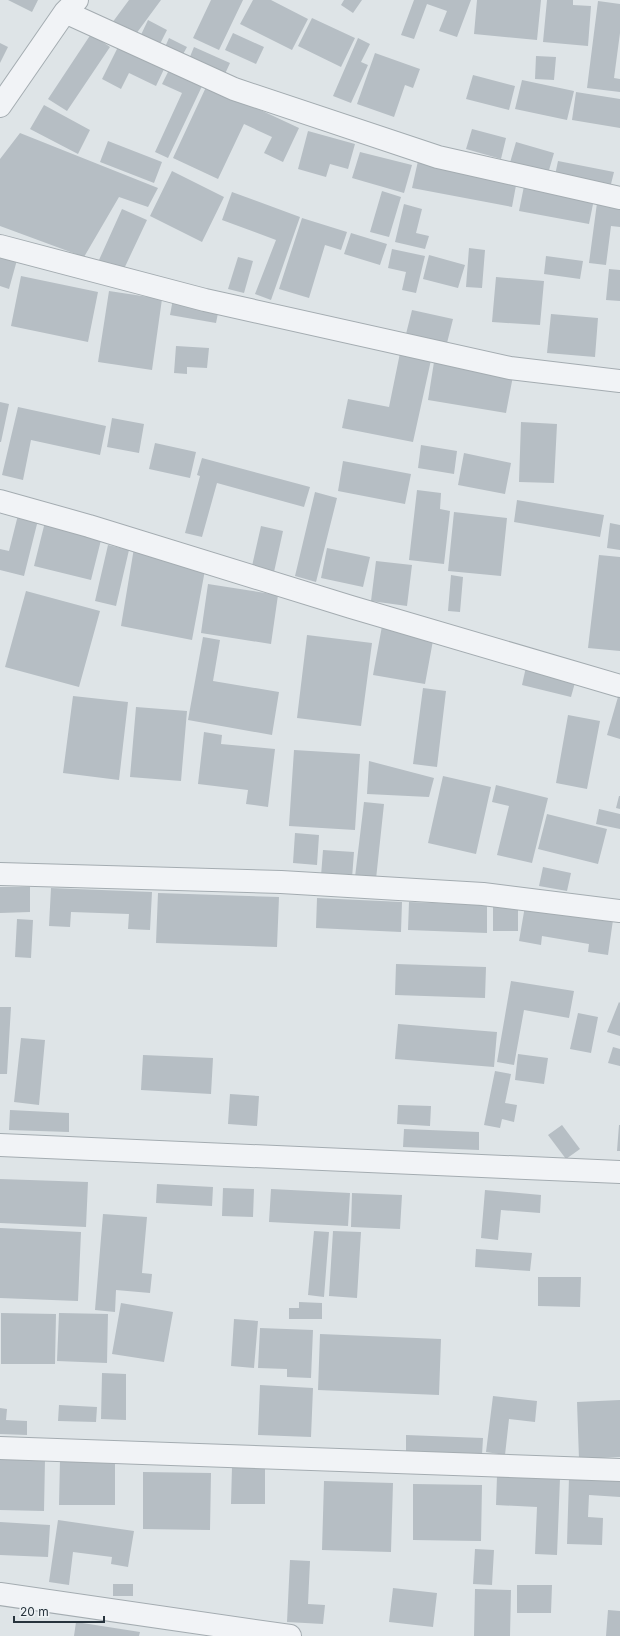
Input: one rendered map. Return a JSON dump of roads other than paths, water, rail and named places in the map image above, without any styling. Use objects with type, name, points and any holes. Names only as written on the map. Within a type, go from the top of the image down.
[{"type":"street","points":[[0,106],[71,6],[234,89],[438,157],[620,198]]},
{"type":"street","points":[[0,246],[205,300],[510,368],[620,381]]},
{"type":"street","points":[[0,501],[89,526],[351,607],[620,686]]},
{"type":"street","points":[[0,874],[281,882],[483,894],[620,911]]},
{"type":"street","points":[[0,1145],[614,1172],[620,1190]]},
{"type":"street","points":[[0,1448],[620,1470]]},
{"type":"street","points":[[0,1594],[290,1636]]}]
